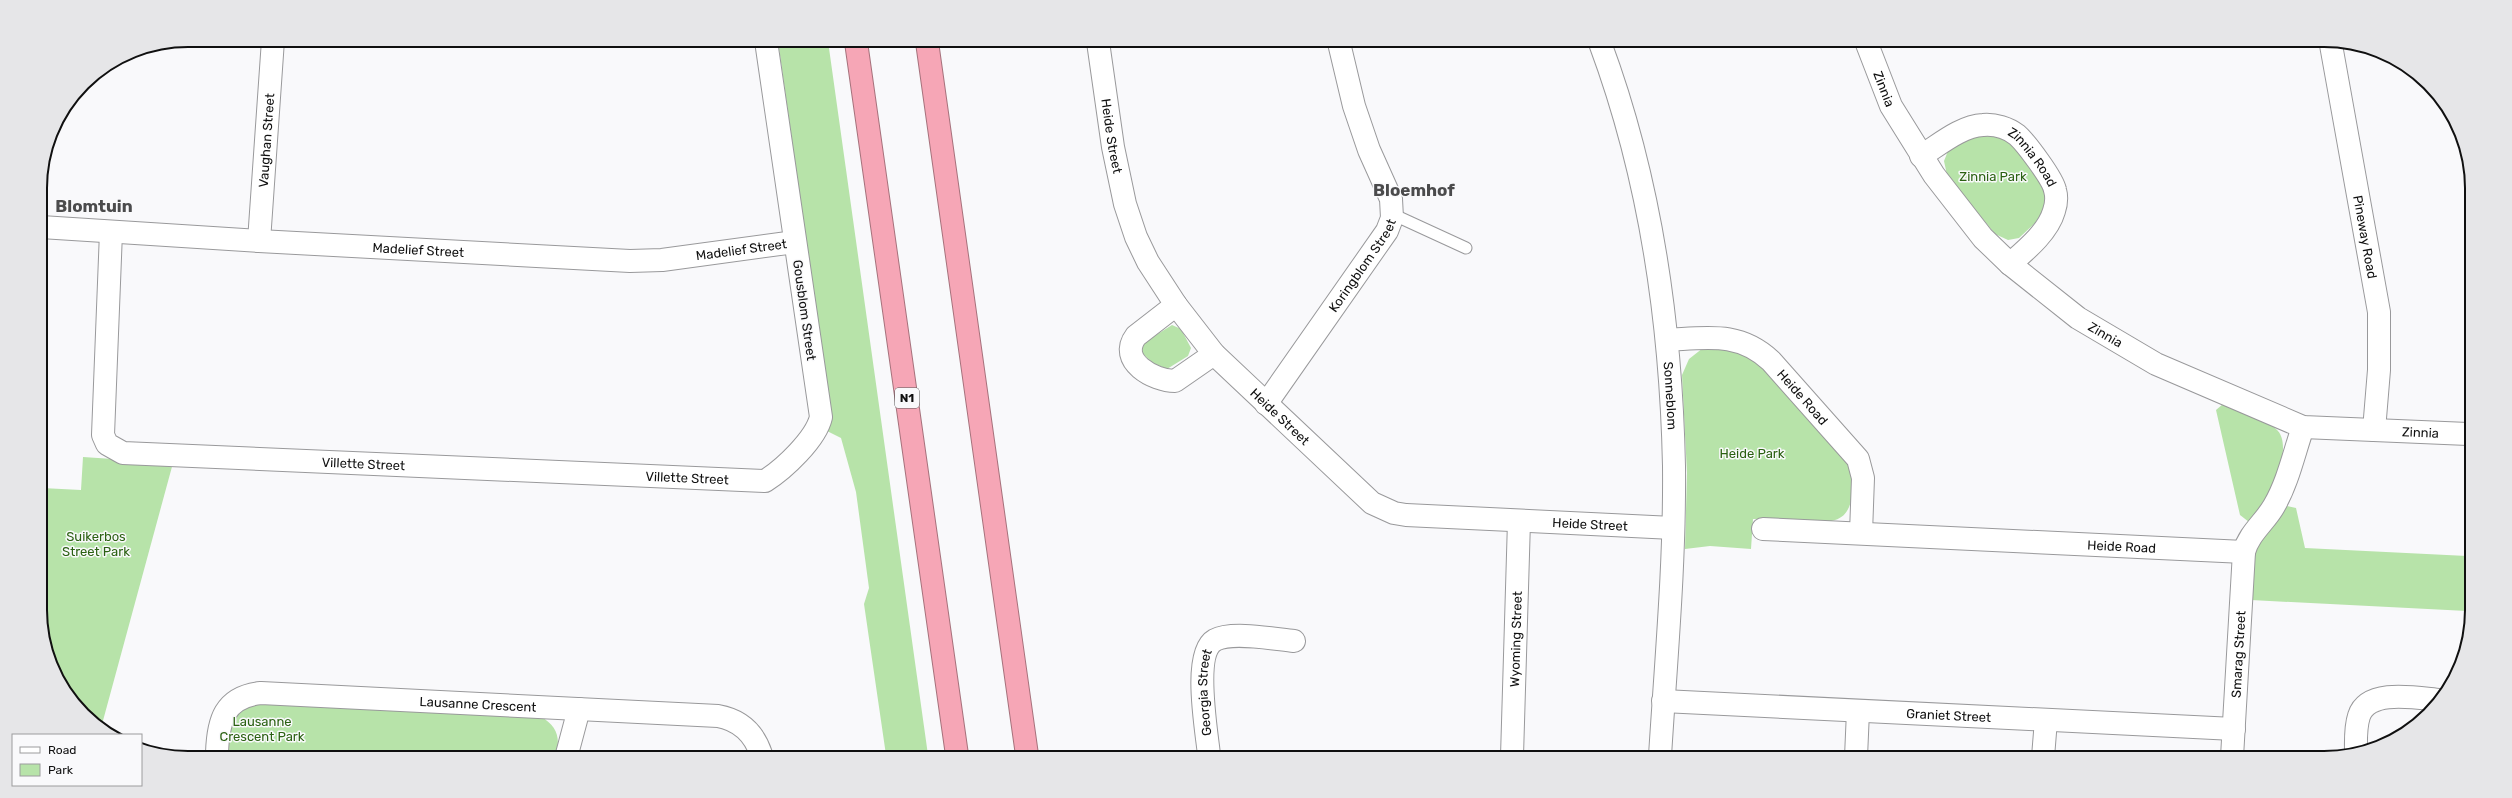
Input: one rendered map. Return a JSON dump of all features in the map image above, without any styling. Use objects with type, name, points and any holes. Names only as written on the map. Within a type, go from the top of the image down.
[{"type":"highway","name":"N1","points":[[857,47],[956,751]]},
{"type":"highway","points":[[928,47],[1026,751]]},
{"type":"street","name":"Vaughan Street","points":[[258,241],[272,47]]},
{"type":"street","name":"Gousblom Street","points":[[767,47],[821,417],[814,435]]},
{"type":"street","name":"Heide Street","points":[[1099,47],[1113,147],[1125,204],[1136,237],[1148,262],[1176,305],[1214,354],[1364,496],[1383,509],[1406,515],[1673,528]]},
{"type":"street","name":"Koringblom Street","points":[[1266,404],[1387,231],[1392,214],[1391,199],[1369,150],[1354,106],[1340,47]]},
{"type":"street","name":"Sonneblom","points":[[1601,47],[1630,137],[1646,207],[1667,340],[1674,467],[1673,528],[1660,751]]},
{"type":"street","name":"Zinnia","points":[[1868,47],[1891,106],[1921,156],[1983,238],[2010,264],[2078,318],[2134,352],[2303,427],[2465,434]]},
{"type":"street","name":"Pineway Road","points":[[2331,47],[2379,312],[2379,370],[2374,430]]},
{"type":"street","name":"Zinnia Road","points":[[1921,156],[1974,126],[1992,125],[2001,127],[2018,136],[2052,182],[2056,204],[2051,220],[2046,227],[2029,247],[2010,264]]},
{"type":"street","name":"Madelief Street","points":[[47,227],[258,241],[630,261],[662,260],[795,242]]},
{"type":"street","name":"Villette Street","points":[[111,232],[103,435],[107,444],[123,453],[759,483],[774,475],[814,435]]},
{"type":"street","points":[[1176,305],[1136,336],[1131,343],[1131,358],[1140,368],[1155,378],[1175,381],[1214,354]]},
{"type":"street","name":"Heide Road","points":[[1667,340],[1735,339],[1754,348],[1771,361],[1858,459],[1863,478],[1860,534]]},
{"type":"street","points":[[2244,552],[2252,534],[2274,506],[2283,488],[2303,427]]},
{"type":"street","name":"Wyoming Street","points":[[1512,751],[1519,521]]},
{"type":"street","name":"Heide Road","points":[[1763,529],[2244,552]]},
{"type":"street","name":"Smarag Street","points":[[2232,751],[2244,552]]},
{"type":"street","name":"Georgia Street","points":[[1209,751],[1202,682],[1207,649],[1214,641],[1234,637],[1294,641]]},
{"type":"street","name":"Lausanne Crescent","points":[[217,751],[219,726],[223,717],[235,702],[252,694],[579,709],[728,718],[748,730],[759,751]]},
{"type":"street","points":[[2356,747],[2359,715],[2368,703],[2382,697],[2433,700]]},
{"type":"street","name":"Graniet Street","points":[[1663,702],[2234,729]]},
{"type":"street","points":[[568,751],[579,709]]},
{"type":"street","points":[[1856,751],[1858,711]]},
{"type":"street","points":[[2044,751],[2046,720]]},
{"type":"lane","points":[[1392,214],[1466,248]]},
{"type":"green space","points":[[779,47],[829,47],[927,751],[885,751],[864,604],[869,588],[856,492],[841,438],[827,431],[830,409]]},
{"type":"green space","name":"Zinnia Park","points":[[1980,133],[2003,138],[2015,148],[2045,188],[2046,202],[2042,213],[2035,223],[2019,238],[2008,240],[1995,234],[1947,175],[1944,161],[1948,151]]},
{"type":"green space","points":[[1172,325],[1181,329],[1191,348],[1188,356],[1167,369],[1153,363],[1143,354],[1142,349],[1145,342]]},
{"type":"green space","name":"Heide Park","points":[[1712,347],[1741,352],[1760,365],[1844,455],[1851,475],[1853,491],[1849,508],[1842,517],[1835,520],[1819,522],[1753,519],[1751,549],[1710,546],[1685,549],[1687,473],[1682,375],[1689,359],[1703,348]]},
{"type":"green space","points":[[2223,404],[2258,418],[2271,425],[2281,436],[2283,444],[2281,465],[2273,487],[2265,503],[2249,522],[2240,515],[2216,410]]},
{"type":"green space","name":"Suikerbos Street Park","points":[[83,457],[173,463],[103,722],[88,710],[66,681],[54,655],[47,619],[47,488],[81,490]]},
{"type":"green space","points":[[2287,506],[2296,508],[2305,548],[2465,556],[2465,611],[2251,600],[2255,547],[2276,523]]},
{"type":"green space","name":"Lausanne Crescent Park","points":[[260,704],[541,717],[554,728],[558,742],[556,751],[228,751],[231,728],[234,721],[237,715],[250,706]]},
{"type":"district","name":"Bloemhof","points":[[1414,190]]},
{"type":"district","name":"Blomtuin","points":[[94,206]]}]
